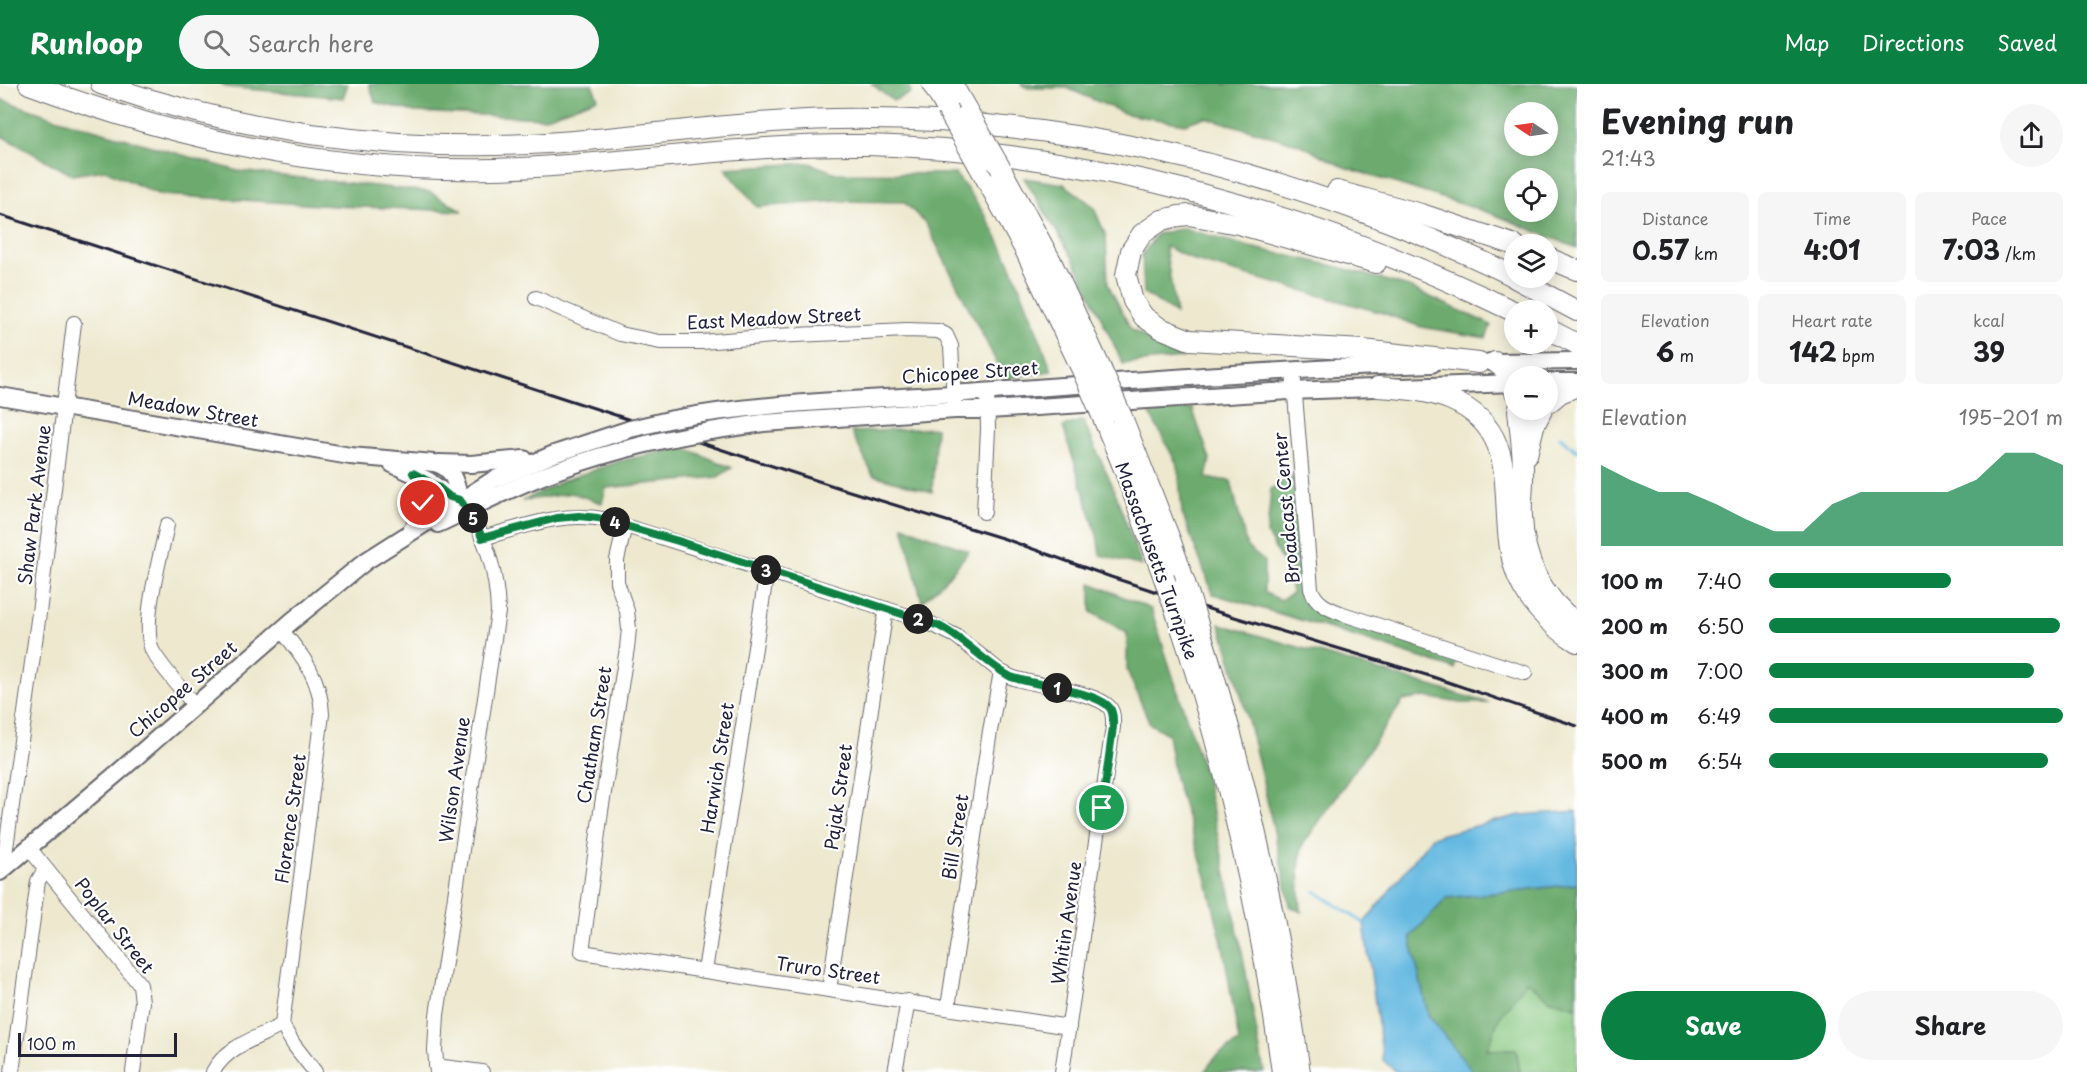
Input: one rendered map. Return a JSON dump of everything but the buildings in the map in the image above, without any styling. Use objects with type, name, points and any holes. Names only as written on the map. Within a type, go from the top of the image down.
[{"type":"highway","points":[[28,84],[143,123],[225,144],[327,161],[396,167],[526,168],[733,149],[840,145],[926,148],[1030,160],[1115,174],[1239,204],[1343,238],[1470,290],[1504,307]]},
{"type":"highway","points":[[101,84],[183,108],[250,124],[315,135],[390,142],[531,144],[774,122],[905,120],[1009,127],[1125,144],[1384,203],[1504,241]]},
{"type":"highway","name":"Massachusetts Turnpike","points":[[932,84],[980,166],[1092,371]]},
{"type":"highway","name":"Massachusetts Turnpike","points":[[952,84],[1050,259],[1092,371],[1171,542],[1215,675],[1237,755],[1267,880],[1292,1014],[1300,1072]]},
{"type":"highway","points":[[1208,163],[1293,188],[1368,214],[1451,247],[1504,272]]},
{"type":"highway","points":[[1470,290],[1266,232],[1189,216],[1170,217],[1148,229],[1134,245],[1126,269],[1130,295],[1140,312],[1160,328],[1190,340],[1363,350],[1487,363],[1504,368]]},
{"type":"highway","points":[[1558,262],[1577,270]]},
{"type":"highway","points":[[1535,288],[1577,311]]},
{"type":"highway","points":[[1562,336],[1577,350]]},
{"type":"highway","points":[[1378,387],[1444,397],[1469,410],[1484,424],[1496,442],[1504,464],[1509,544],[1516,574],[1536,607],[1552,624],[1577,642]]},
{"type":"highway","points":[[1558,395],[1577,387]]},
{"type":"highway","name":"Massachusetts Turnpike","points":[[1113,418],[1205,704],[1241,843],[1264,959],[1282,1072]]},
{"type":"highway","points":[[1519,420],[1523,478],[1522,518],[1530,561],[1548,596],[1556,606],[1577,623]]},
{"type":"highway","points":[[1523,478],[1532,434],[1538,420]]},
{"type":"main road","name":"Chicopee Street","points":[[2,870],[350,573],[395,542],[464,505],[504,493],[567,468],[626,449],[710,431],[954,401],[987,391],[1293,371],[1577,361]]},
{"type":"main road","points":[[1558,382],[1577,382]]},
{"type":"main road","name":"Chicopee Street","points":[[464,505],[493,480],[554,454],[630,429],[673,419],[768,406],[954,401],[988,410],[1378,387],[1504,386]]},
{"type":"main road","name":"Meadow Street","points":[[0,396],[380,460],[486,464],[554,454]]},
{"type":"main road","name":"Meadow Street","points":[[380,460],[413,473],[464,505]]},
{"type":"main road","points":[[434,463],[450,470],[464,505]]},
{"type":"street","name":"East Meadow Street","points":[[536,298],[620,334],[660,342],[702,342],[773,336],[907,330],[938,331],[946,335],[951,346],[954,401]]},
{"type":"street","name":"Shaw Park Avenue","points":[[2,870],[39,613],[74,323]]},
{"type":"street","name":"Broadcast Center","points":[[1293,371],[1311,589],[1316,599],[1342,614],[1525,673]]},
{"type":"street","points":[[984,512],[987,391]]},
{"type":"street","points":[[395,542],[418,521],[422,512],[423,493],[419,480],[413,473]]},
{"type":"street","name":"Wilson Avenue","points":[[436,1069],[437,1015],[497,623],[496,591],[482,538],[464,505]]},
{"type":"street","points":[[482,538],[542,521],[571,516],[598,518],[927,622],[950,632],[1001,672]]},
{"type":"street","points":[[167,525],[152,603],[150,637],[154,653],[195,706]]},
{"type":"street","name":"Chatham Street","points":[[582,952],[629,629],[627,611],[617,582],[617,560],[625,525]]},
{"type":"street","name":"Harwich Street","points":[[705,971],[766,570]]},
{"type":"street","name":"Pajak Street","points":[[829,990],[886,609]]},
{"type":"street","name":"Florence Street","points":[[281,630],[314,676],[320,694],[322,714],[282,1024]]},
{"type":"street","name":"Whitin Avenue","points":[[1001,672],[1019,680],[1089,697],[1104,703],[1113,715],[1062,1072]]},
{"type":"street","name":"Bill Street","points":[[948,1007],[1001,672]]},
{"type":"street","name":"Poplar Street","points":[[29,848],[140,985],[142,1002],[133,1072]]},
{"type":"street","points":[[12,1072],[38,881],[45,869]]},
{"type":"street","name":"Truro Street","points":[[582,952],[1069,1026]]},
{"type":"street","points":[[895,1072],[908,1001]]},
{"type":"street","points":[[213,1072],[223,1058],[236,1047],[282,1024],[294,1045],[315,1072]]},
{"type":"street","points":[[436,1069],[482,1072]]},
{"type":"green space","points":[[222,84],[348,84],[343,98],[226,87]]},
{"type":"green space","points":[[369,84],[592,84],[598,98],[544,118],[415,112],[375,102]]},
{"type":"green space","points":[[872,84],[908,84],[911,93],[893,101]]},
{"type":"green space","points":[[1020,84],[1570,84],[1577,86],[1577,248],[1558,240],[1558,234],[1542,234],[1513,222],[1558,222],[1558,168],[1504,168],[1504,218],[1344,167],[1301,145],[1205,117],[1185,124],[1126,114],[1067,88],[1028,88]]},
{"type":"green space","points":[[0,99],[55,118],[238,171],[430,192],[463,211],[160,195],[105,170],[72,175],[0,135]]},
{"type":"green space","points":[[809,163],[836,173],[955,174],[987,218],[1000,243],[1023,293],[1052,371],[1005,379],[926,224],[904,202],[837,201],[757,207],[725,168]]},
{"type":"green space","points":[[1024,178],[1064,184],[1093,206],[1106,236],[1108,284],[1131,329],[1182,358],[1123,364],[1073,258]]},
{"type":"green space","points":[[1183,228],[1409,287],[1491,325],[1486,338],[1421,327],[1383,313],[1195,261],[1165,246],[1176,314],[1144,293],[1142,255],[1157,234]]},
{"type":"green space","points":[[1192,408],[1210,459],[1206,478],[1231,481],[1247,547],[1264,561],[1264,592],[1280,600],[1292,593],[1289,575],[1267,534],[1271,489],[1293,475],[1304,604],[1456,660],[1455,669],[1213,594],[1182,513],[1178,466],[1150,414]]},
{"type":"green space","points":[[1083,420],[1113,487],[1142,566],[1100,555],[1097,535],[1063,427]]},
{"type":"green space","points":[[936,428],[932,492],[873,475],[851,432]]},
{"type":"green space","points":[[683,447],[732,468],[718,477],[606,488],[602,503],[572,493],[522,501],[565,480],[620,461]]},
{"type":"green space","points":[[903,526],[969,551],[949,576],[922,602]]},
{"type":"green space","points":[[1091,583],[1151,609],[1205,775],[1241,946],[1264,1072],[1204,1072],[1216,1056],[1239,1042],[1223,947],[1206,877],[1175,779],[1168,734],[1150,724],[1127,670],[1127,633],[1091,612]]},
{"type":"green space","points":[[1220,624],[1489,703],[1461,703],[1425,697],[1403,701],[1302,846],[1299,869],[1301,912],[1290,906],[1250,729]]},
{"type":"green space","points":[[1577,884],[1577,1007],[1549,999],[1527,981],[1499,1018],[1487,1050],[1516,1049],[1520,1072],[1473,1072],[1428,1015],[1410,937],[1447,898]]},
{"type":"green space","points":[[1527,980],[1549,999],[1577,1007],[1577,1072],[1562,1070],[1560,1072],[1520,1072],[1516,1049],[1487,1050],[1499,1018]]},
{"type":"water","points":[[1577,811],[1577,884],[1447,898],[1410,937],[1428,1015],[1473,1072],[1396,1072],[1383,1060],[1364,923],[1432,837],[1520,815]]},
{"type":"waterway","points":[[1560,437],[1577,451]]},
{"type":"waterway","points":[[1315,891],[1364,923]]},
{"type":"railway","points":[[0,215],[846,490],[1005,539],[1218,612],[1433,677],[1577,726]]},
{"type":"route","points":[[423,503],[421,483],[413,473],[429,481],[450,497],[460,500],[476,523],[482,538],[557,518],[579,516],[598,518],[678,541],[939,626],[1011,677],[1099,700],[1110,708],[1113,715],[1113,727],[1102,808]]}]
